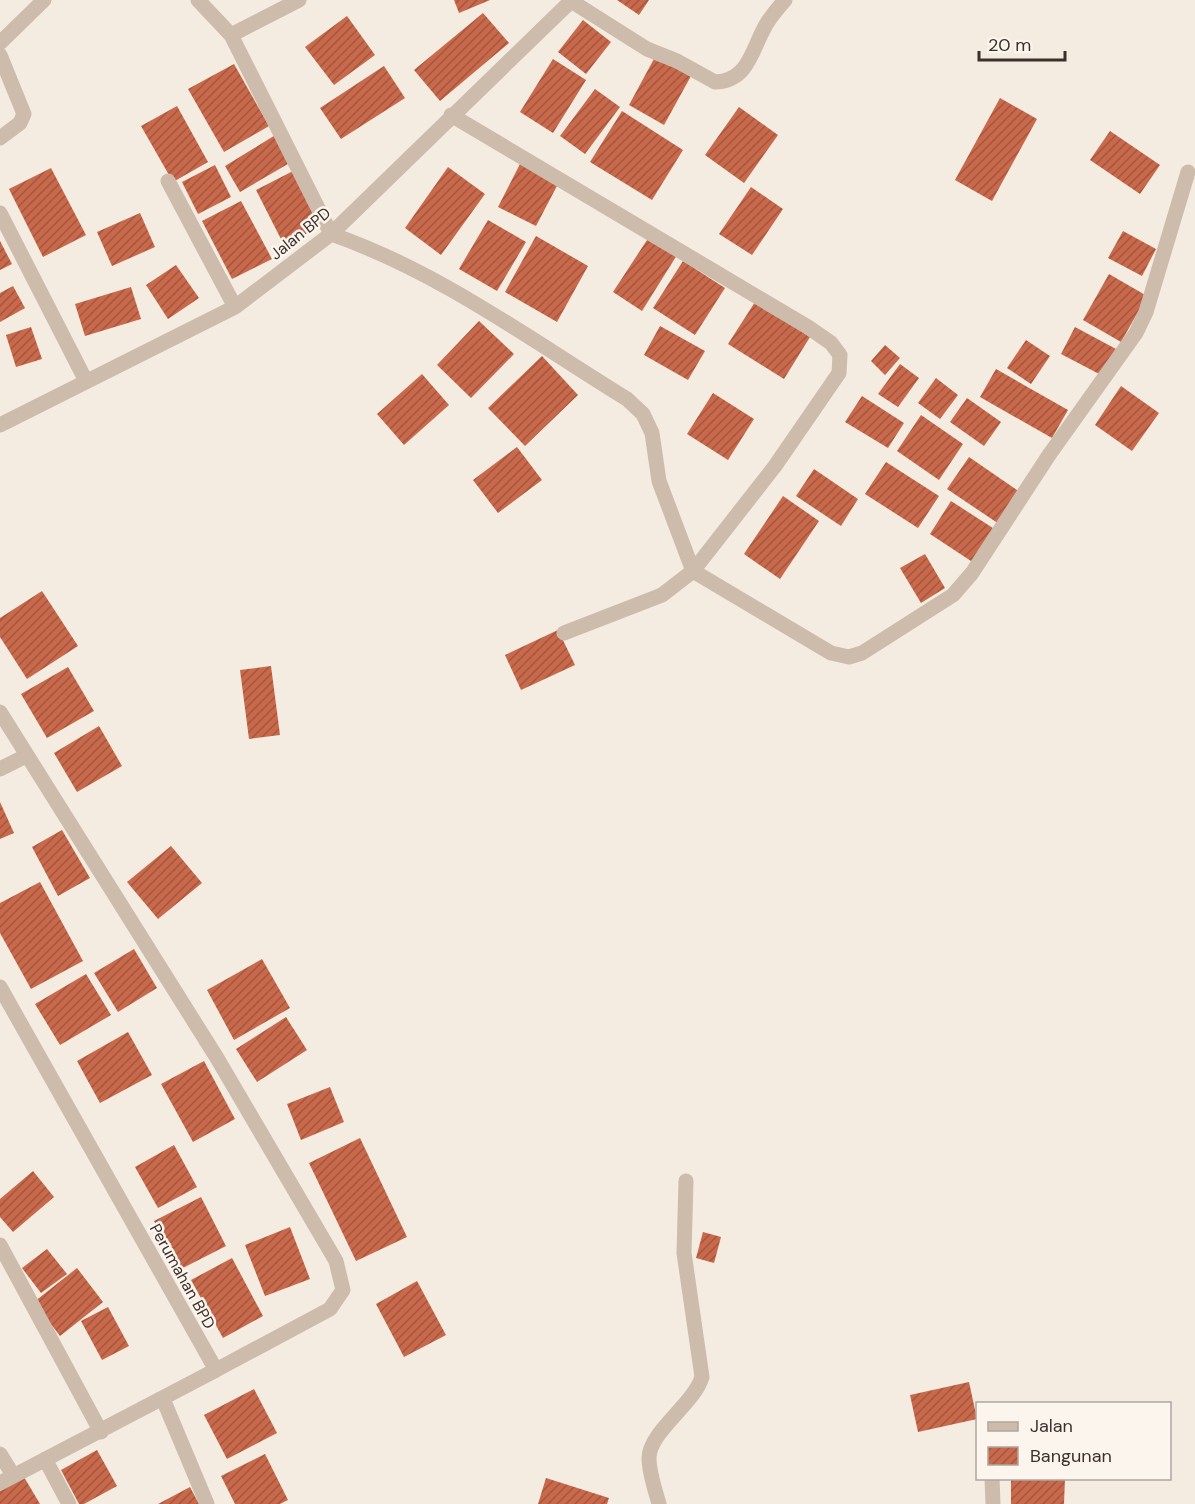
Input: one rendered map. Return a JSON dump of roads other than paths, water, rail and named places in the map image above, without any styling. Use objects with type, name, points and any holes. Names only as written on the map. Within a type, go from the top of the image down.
[{"type":"street","points":[[0,43],[44,0]]},
{"type":"street","points":[[198,0],[231,35],[331,234],[377,250],[427,275],[627,399],[643,414],[652,434],[659,481],[693,571],[831,653],[849,657],[862,653],[953,595],[972,573],[1049,455],[1136,333],[1146,312],[1188,172]]},
{"type":"street","points":[[231,35],[299,0]]},
{"type":"street","points":[[572,0],[647,49],[677,61],[715,82],[735,77],[746,68],[767,22],[785,0]]},
{"type":"street","name":"Jalan BPD","points":[[0,425],[235,307],[331,234],[572,0]]},
{"type":"street","points":[[0,55],[24,114],[20,123],[0,138]]},
{"type":"street","points":[[452,115],[808,327],[831,343],[840,356],[839,373],[775,466],[693,571],[662,595],[564,633]]},
{"type":"street","points":[[168,181],[235,307]]},
{"type":"street","points":[[0,213],[86,381]]},
{"type":"street","points":[[0,712],[217,1058],[336,1261],[343,1290],[330,1309],[101,1432],[6,1479],[0,1454]]},
{"type":"street","points":[[0,769],[26,756]]},
{"type":"street","name":"Perumahan BPD","points":[[0,987],[216,1370]]},
{"type":"street","points":[[659,1504],[648,1456],[654,1442],[698,1389],[702,1377],[684,1253],[686,1181]]},
{"type":"street","points":[[0,1245],[101,1432]]},
{"type":"street","points":[[163,1399],[207,1504]]},
{"type":"street","points":[[45,1459],[69,1504]]},
{"type":"street","points":[[992,1480],[993,1504]]}]
